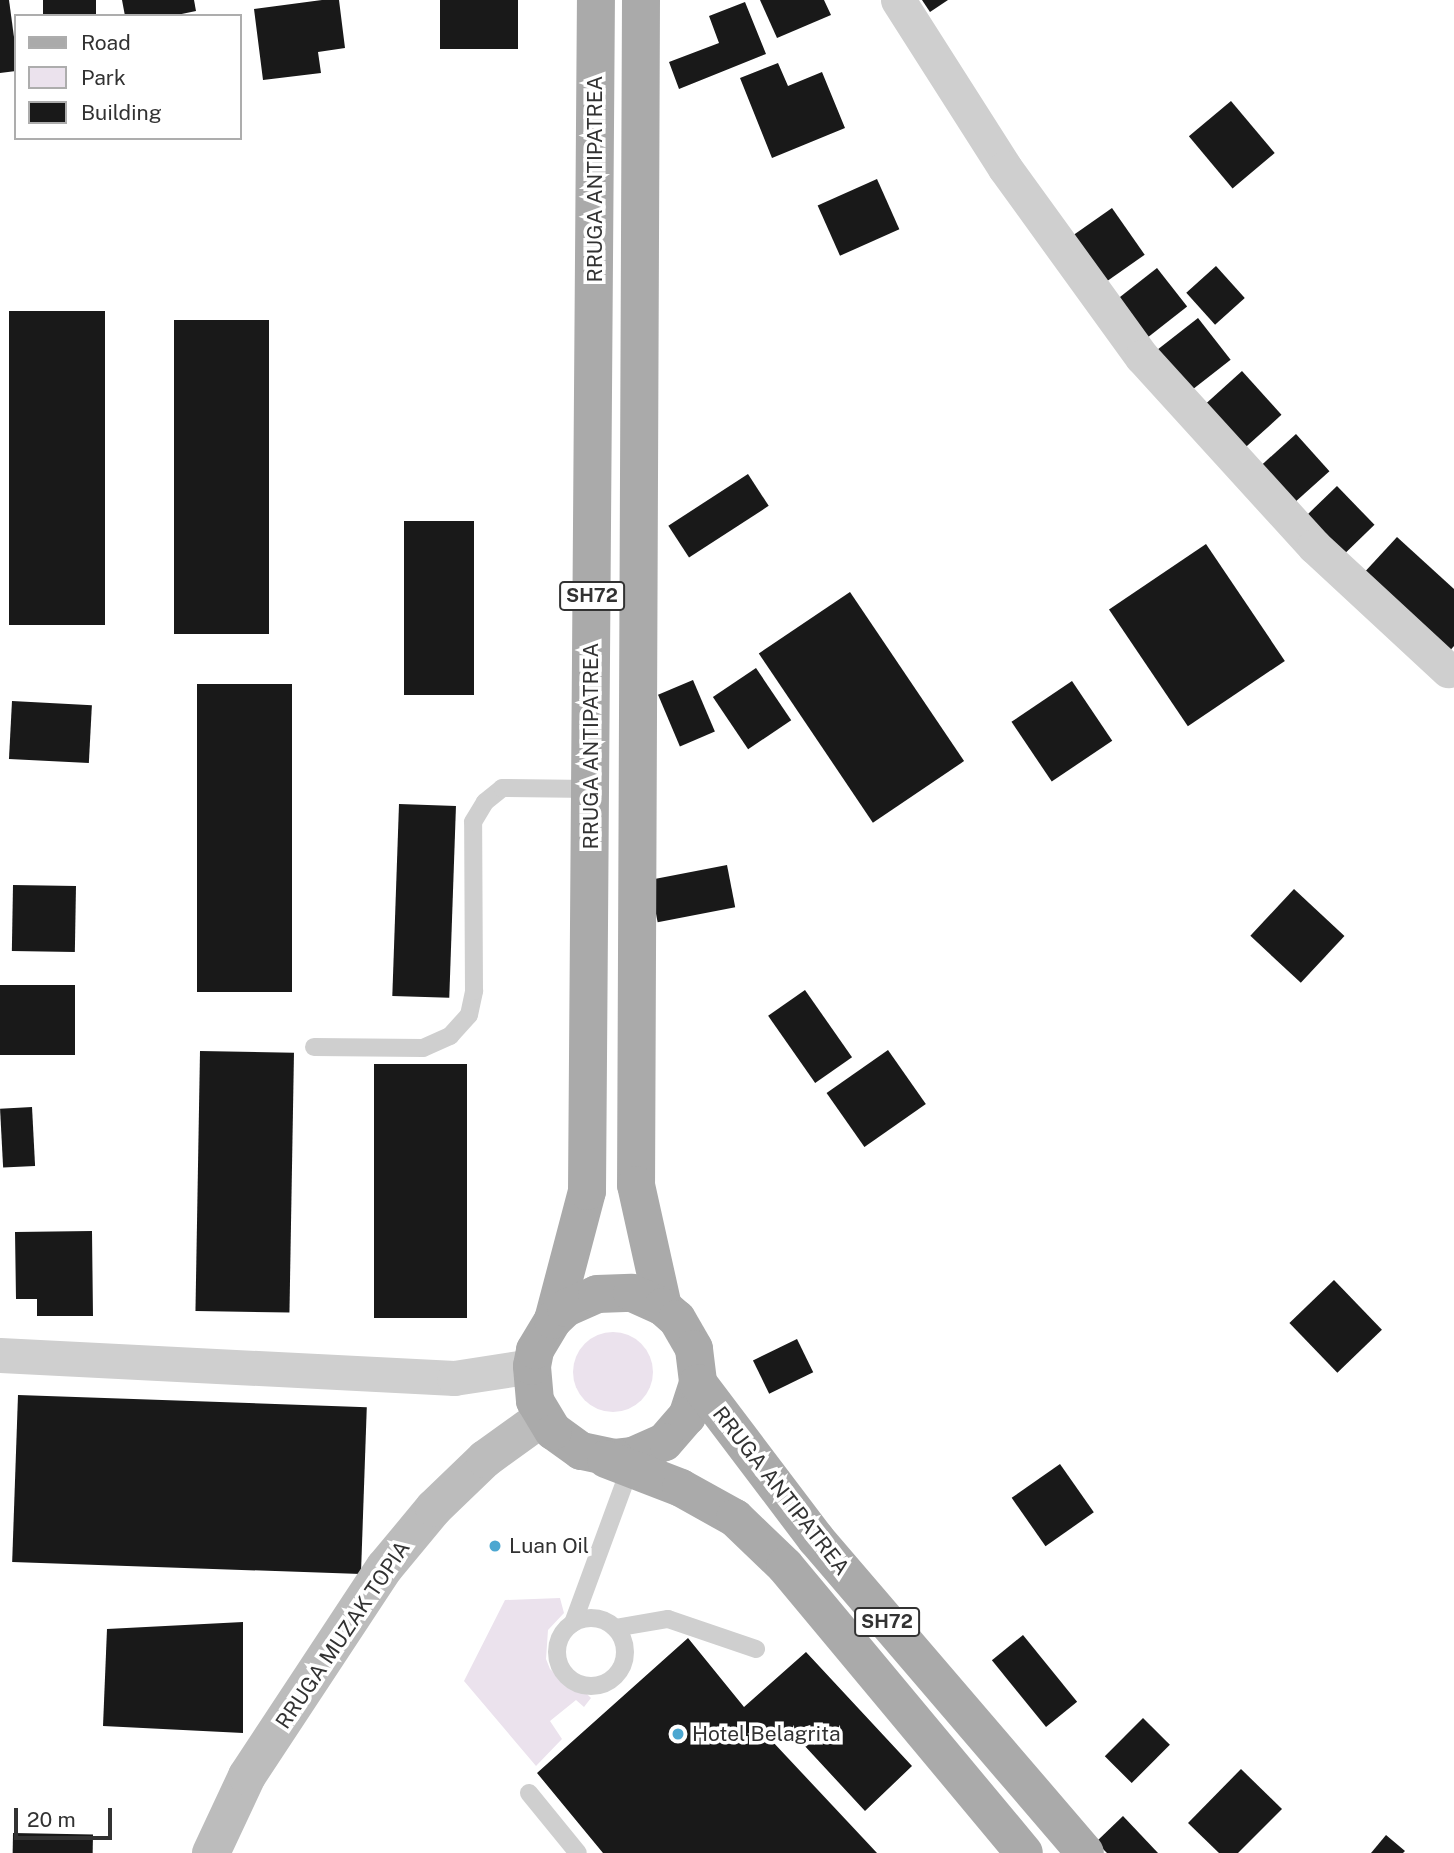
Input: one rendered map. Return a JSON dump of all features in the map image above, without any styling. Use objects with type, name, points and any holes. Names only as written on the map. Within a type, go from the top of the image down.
[{"type":"main road","name":"RRUGA ANTIPATREA","points":[[553,1320],[587,1191],[596,0]]},
{"type":"main road","name":"SH72","points":[[641,0],[636,1185],[663,1307]]},
{"type":"main road","name":"RRUGA ANTIPATREA","points":[[614,1462],[664,1442],[687,1416],[698,1383],[698,1366],[687,1333],[663,1307],[632,1293],[597,1294],[566,1308],[553,1320],[539,1342],[532,1366],[536,1401],[543,1417],[566,1443],[614,1462],[681,1488],[735,1518],[775,1556],[1024,1853]]},
{"type":"main road","name":"RRUGA ANTIPATREA","points":[[698,1383],[816,1539],[1085,1853]]},
{"type":"street","points":[[898,0],[1005,168],[1142,356],[1314,546],[1448,670]]},
{"type":"street","points":[[0,1355],[454,1378],[532,1366]]},
{"type":"street","name":"RRUGA MUZAK TOPIA","points":[[211,1853],[247,1776],[385,1567],[434,1508],[485,1459],[543,1417]]},
{"type":"lane","points":[[314,1047],[423,1048],[450,1036],[469,1015],[474,991],[473,822],[485,802],[502,788],[591,789]]},
{"type":"lane","points":[[573,1623],[594,1618],[615,1628],[622,1637],[624,1660],[612,1679],[590,1686],[570,1679],[558,1661],[559,1639],[573,1623],[614,1462]]},
{"type":"lane","points":[[615,1628],[668,1619],[756,1649]]},
{"type":"lane","points":[[529,1793],[578,1853]]},
{"type":"green space","points":[[613,1332],[628,1335],[641,1344],[650,1357],[653,1372],[650,1387],[641,1400],[628,1409],[613,1412],[598,1409],[585,1400],[576,1387],[573,1372],[576,1357],[585,1344],[598,1335]]},
{"type":"green space","points":[[560,1598],[564,1613],[548,1630],[546,1659],[550,1669],[574,1690],[585,1692],[591,1698],[584,1707],[576,1700],[550,1721],[562,1739],[536,1766],[464,1681],[505,1600]]},
{"type":"building","points":[[0,0],[9,0],[14,37],[14,71],[0,73]]},
{"type":"building","points":[[43,0],[96,0],[96,14],[43,14]]},
{"type":"building","points":[[122,0],[194,0],[196,11],[182,14],[125,14]]},
{"type":"building","points":[[339,0],[345,48],[318,52],[321,73],[263,80],[254,9]]},
{"type":"building","points":[[440,0],[518,0],[518,49],[440,49]]},
{"type":"building","points":[[760,0],[824,0],[831,15],[777,38]]},
{"type":"building","points":[[922,0],[948,0],[930,12]]},
{"type":"building","points":[[745,2],[766,54],[679,89],[669,62],[719,43],[709,16]]},
{"type":"building","points":[[778,63],[788,86],[822,72],[845,128],[772,158],[740,78]]},
{"type":"building","points":[[1231,101],[1275,153],[1233,188],[1189,136]]},
{"type":"building","points":[[877,179],[899,229],[840,256],[818,205]]},
{"type":"building","points":[[1112,208],[1145,255],[1106,282],[1073,235]]},
{"type":"building","points":[[1216,266],[1245,298],[1215,325],[1186,293]]},
{"type":"building","points":[[1157,268],[1187,307],[1147,338],[1117,299]]},
{"type":"building","points":[[9,311],[105,311],[105,625],[9,625]]},
{"type":"building","points":[[1198,318],[1231,360],[1190,392],[1157,350]]},
{"type":"building","points":[[174,320],[269,320],[269,634],[174,634]]},
{"type":"building","points":[[1242,371],[1281,415],[1244,449],[1204,405]]},
{"type":"building","points":[[1296,434],[1329,471],[1292,505],[1258,468]]},
{"type":"building","points":[[748,474],[769,506],[689,558],[668,526]]},
{"type":"building","points":[[1337,486],[1375,525],[1341,557],[1303,519]]},
{"type":"building","points":[[404,521],[474,521],[474,695],[404,695]]},
{"type":"building","points":[[1397,537],[1454,589],[1454,646],[1447,654],[1361,576]]},
{"type":"building","points":[[1206,544],[1285,661],[1188,726],[1109,609]]},
{"type":"building","points":[[850,592],[964,761],[873,823],[759,654]]},
{"type":"building","points":[[756,668],[791,720],[748,749],[713,697]]},
{"type":"building","points":[[693,680],[715,732],[680,746],[658,695]]},
{"type":"building","points":[[1072,681],[1112,741],[1052,782],[1011,722]]},
{"type":"building","points":[[197,684],[292,684],[292,992],[197,992]]},
{"type":"building","points":[[12,701],[92,705],[89,763],[9,759]]},
{"type":"building","points":[[399,804],[456,806],[449,998],[392,996]]},
{"type":"building","points":[[727,865],[735,907],[658,922],[649,880]]},
{"type":"building","points":[[13,885],[76,886],[75,952],[12,951]]},
{"type":"building","points":[[1294,889],[1344,936],[1301,983],[1250,936]]},
{"type":"building","points":[[0,985],[75,985],[75,1055],[0,1055]]},
{"type":"building","points":[[805,990],[852,1057],[815,1083],[768,1016]]},
{"type":"building","points":[[888,1050],[926,1104],[864,1147],[827,1093]]},
{"type":"building","points":[[200,1051],[294,1053],[289,1313],[195,1311]]},
{"type":"building","points":[[374,1064],[467,1064],[467,1318],[374,1318]]},
{"type":"building","points":[[32,1107],[35,1166],[3,1168],[0,1109]]},
{"type":"building","points":[[92,1231],[93,1316],[37,1316],[37,1299],[16,1299],[15,1232]]},
{"type":"building","points":[[1334,1280],[1382,1330],[1337,1373],[1289,1323]]},
{"type":"building","points":[[797,1339],[813,1372],[769,1394],[753,1360]]},
{"type":"building","points":[[18,1395],[367,1407],[361,1574],[12,1562]]},
{"type":"building","points":[[1060,1464],[1094,1512],[1046,1546],[1012,1498]]},
{"type":"building","points":[[243,1622],[243,1733],[103,1726],[107,1629]]},
{"type":"building","points":[[1023,1635],[1077,1702],[1046,1727],[992,1660]]},
{"type":"building","points":[[688,1638],[744,1707],[806,1652],[912,1766],[865,1811],[790,1730],[772,1741],[877,1853],[603,1853],[537,1773]]},
{"type":"building","points":[[1143,1718],[1170,1745],[1132,1783],[1105,1756]]},
{"type":"building","points":[[1241,1769],[1282,1809],[1238,1853],[1219,1853],[1188,1823]]},
{"type":"building","points":[[1123,1816],[1158,1853],[1107,1853],[1096,1842]]},
{"type":"building","points":[[13,1833],[93,1834],[93,1853],[13,1853]]},
{"type":"building","points":[[1386,1835],[1405,1851],[1371,1853]]},
{"type":"place","name":"Luan Oil","points":[[495,1546]]},
{"type":"place","name":"Hotel Belagrita","points":[[678,1734]]}]
